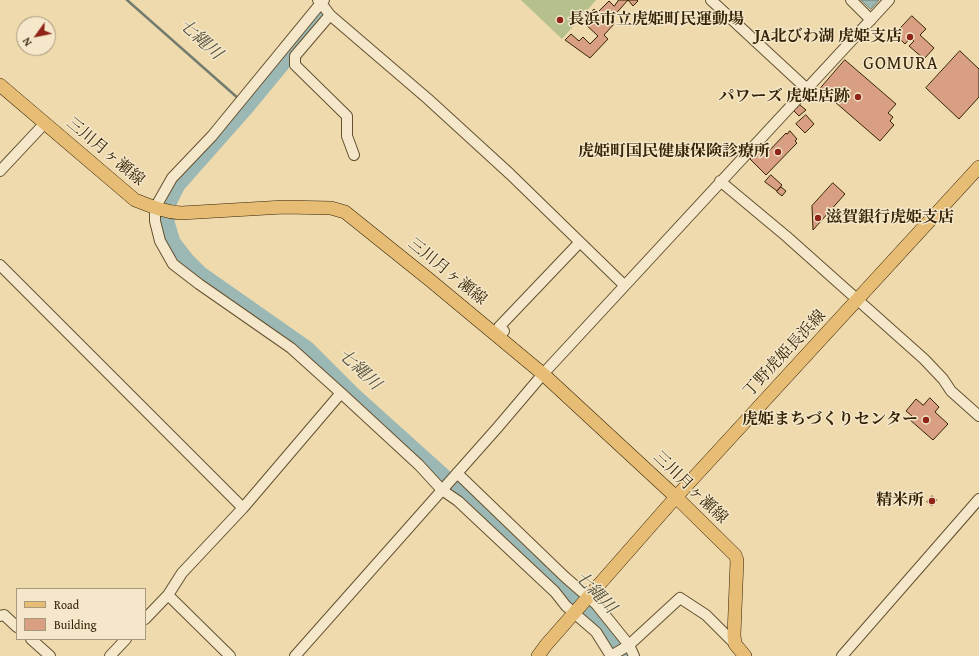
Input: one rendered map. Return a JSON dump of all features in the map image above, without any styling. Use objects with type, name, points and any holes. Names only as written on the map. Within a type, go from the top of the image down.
[{"type":"main road","name":"三川月ヶ瀬線","points":[[0,85],[135,200],[163,211],[284,207],[331,208],[345,212],[543,374],[676,497],[735,555],[737,560],[734,635],[735,644]]},
{"type":"main road","name":"丁野虎姫長浜線","points":[[538,656],[676,497],[979,167]]},
{"type":"main road","points":[[735,644],[745,656]]},
{"type":"street","points":[[711,0],[807,89]]},
{"type":"street","points":[[851,0],[871,20]]},
{"type":"street","points":[[295,656],[543,374],[889,0]]},
{"type":"street","points":[[624,285],[510,174],[428,99],[330,15],[321,1],[212,136],[172,178],[163,211],[154,221],[160,241],[173,264],[199,284],[291,348],[342,393],[419,465],[442,490],[464,507],[596,632],[611,656],[628,645],[680,598],[706,615],[735,644]]},
{"type":"street","points":[[330,15],[295,56],[295,65],[347,116],[347,136],[354,155]]},
{"type":"street","points":[[0,171],[44,123]]},
{"type":"street","points":[[720,181],[786,236],[857,301],[924,359],[939,374],[951,391],[979,416]]},
{"type":"street","points":[[499,337],[504,331],[499,327],[580,242]]},
{"type":"street","points":[[0,265],[243,508]]},
{"type":"street","points":[[146,618],[168,594],[182,573],[243,508],[342,393]]},
{"type":"street","points":[[457,473],[609,620],[628,645],[634,656]]},
{"type":"street","points":[[842,656],[979,499]]},
{"type":"street","points":[[168,594],[230,656]]},
{"type":"street","points":[[0,616],[4,615],[16,626]]},
{"type":"street","points":[[32,640],[50,656]]},
{"type":"street","points":[[110,656],[125,640]]},
{"type":"green space","name":"長浜市立虎姫町民運動場","points":[[521,0],[596,0],[562,39]]},
{"type":"water","points":[[861,0],[879,0],[871,9]]},
{"type":"building","points":[[619,0],[628,0],[611,19],[615,23],[604,35],[608,39],[590,58],[565,40],[571,34],[579,41],[583,37],[590,44],[598,36],[583,22],[594,9],[598,12],[609,1],[614,6]]},
{"type":"building","points":[[628,0],[637,0],[638,1],[633,6]]},
{"type":"building","name":"JA北びわ湖 虎姫支店","points":[[912,16],[926,29],[920,35],[934,48],[924,59],[909,46],[914,41],[910,38],[905,44],[897,36],[899,34],[897,32]]},
{"type":"building","points":[[960,51],[979,69],[979,97],[959,119],[926,88]]},
{"type":"building","name":"パワーズ 虎姫店跡","points":[[845,60],[896,104],[888,113],[893,117],[890,121],[894,125],[880,141],[820,89]]},
{"type":"building","points":[[800,105],[806,110],[799,116],[794,111]]},
{"type":"building","points":[[806,115],[814,124],[805,133],[796,124]]},
{"type":"building","name":"虎姫町国民健康保険診療所","points":[[790,131],[797,139],[795,141],[797,143],[766,175],[750,159],[760,149],[766,154],[786,133],[787,134]]},
{"type":"building","points":[[771,175],[782,185],[777,191],[765,182]]},
{"type":"building","name":"滋賀銀行虎姫支店","points":[[833,183],[845,194],[813,230],[812,206]]},
{"type":"building","points":[[781,187],[786,191],[782,196],[777,192]]},
{"type":"building","points":[[930,398],[939,407],[935,412],[948,424],[933,440],[909,419],[912,416],[906,411],[916,399],[923,405]]},
{"type":"building","name":"精米所","points":[[932,496],[937,500],[932,506],[927,502]]},
{"type":"waterway","name":"七縄川","points":[[127,0],[239,99]]},
{"type":"waterway","name":"七縄川","points":[[323,15],[247,107],[178,185],[169,203],[167,222],[173,242],[187,260],[201,274],[308,349],[353,394],[494,521],[597,618],[623,656]]},
{"type":"waterway","name":"七縄川","points":[[242,103],[247,107]]},
{"type":"place","name":"長浜市立虎姫町民運動場","points":[[560,20]]},
{"type":"place","name":"JA北びわ湖 虎姫支店","points":[[910,37]]},
{"type":"place","name":"パワーズ 虎姫店跡","points":[[858,97]]},
{"type":"place","name":"虎姫町国民健康保険診療所","points":[[778,152]]},
{"type":"place","name":"滋賀銀行虎姫支店","points":[[818,218]]},
{"type":"place","name":"虎姫まちづくりセンター","points":[[926,420]]},
{"type":"place","name":"精米所","points":[[932,501]]},
{"type":"district","name":"GOMURA","points":[[901,64]]}]
